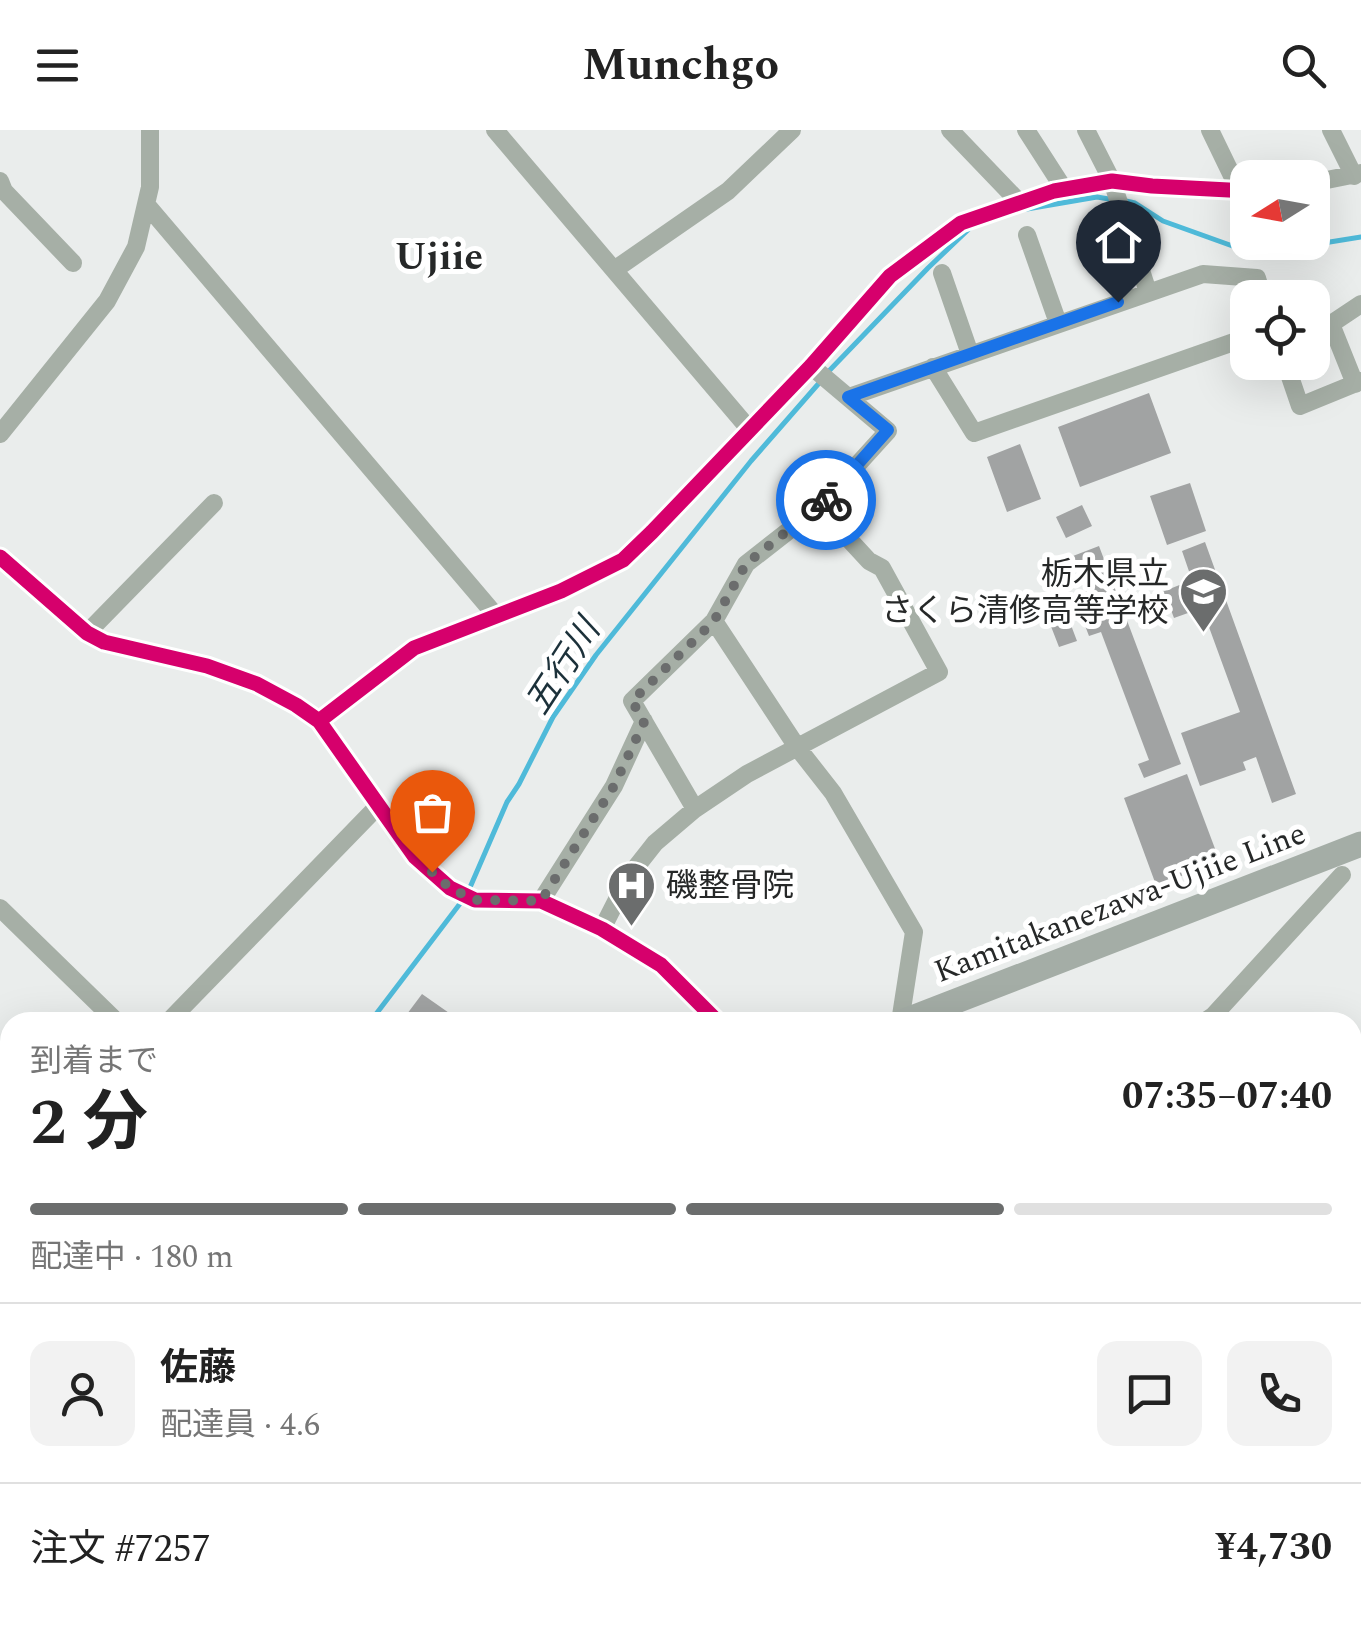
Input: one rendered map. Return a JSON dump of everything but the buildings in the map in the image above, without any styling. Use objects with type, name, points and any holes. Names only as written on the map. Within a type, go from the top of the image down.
[{"type":"main road","name":"Kamitakanezawa-Ujiie Line","points":[[927,1012],[1361,844]]},
{"type":"street","points":[[0,434],[107,301],[136,247],[150,187],[150,130]]},
{"type":"street","points":[[495,130],[750,430]]},
{"type":"street","points":[[614,270],[728,191],[792,130]]},
{"type":"street","points":[[950,130],[1020,203]]},
{"type":"street","points":[[1026,130],[1064,189]]},
{"type":"street","points":[[1086,130],[1112,181],[1148,292]]},
{"type":"street","points":[[1210,130],[1230,167]]},
{"type":"street","points":[[1330,180],[1358,175],[1331,130]]},
{"type":"street","points":[[0,181],[4,191],[73,264]]},
{"type":"street","points":[[318,721],[414,648],[561,591],[623,560],[811,366],[890,276],[961,222],[1064,189],[1112,181],[1230,190]]},
{"type":"street","points":[[146,204],[497,617]]},
{"type":"street","points":[[1027,235],[1058,323]]},
{"type":"street","points":[[942,273],[970,354]]},
{"type":"street","points":[[848,397],[1203,274],[1257,280]]},
{"type":"street","points":[[1291,380],[1300,406],[1358,382],[1331,324],[1361,304]]},
{"type":"street","points":[[933,367],[974,433],[1230,343]]},
{"type":"street","points":[[694,809],[632,701],[714,621],[746,564],[818,508],[888,430],[811,366]]},
{"type":"street","points":[[87,633],[214,503]]},
{"type":"street","points":[[602,929],[629,876],[654,843],[694,809],[748,774],[939,672],[882,568],[869,561],[818,508]]},
{"type":"street","points":[[0,556],[87,633],[104,642],[207,666],[257,684],[296,704],[318,721],[415,856],[450,888],[475,900],[541,901],[602,929],[660,965],[708,1012]]},
{"type":"street","points":[[714,621],[797,748],[833,793],[914,932],[902,1012]]},
{"type":"street","points":[[541,901],[614,786],[644,722]]},
{"type":"street","points":[[178,1012],[378,806]]},
{"type":"street","points":[[1217,1012],[1342,875]]},
{"type":"street","points":[[0,908],[108,1012]]},
{"type":"waterway","name":"五行川","points":[[1027,209],[1097,197],[1115,200]]},
{"type":"waterway","name":"五行川","points":[[1126,201],[1163,221],[1255,254],[1361,237]]},
{"type":"waterway","name":"五行川","points":[[827,373],[970,228]]},
{"type":"waterway","name":"五行川","points":[[468,892],[507,802],[553,717],[596,655],[751,461],[820,382]]},
{"type":"waterway","name":"五行川","points":[[378,1012],[462,901]]},
{"type":"cycle path","points":[[319,721],[414,648],[561,591],[623,560],[811,366],[890,276],[961,223],[1054,191],[1112,181],[1230,190]]},
{"type":"cycle path","points":[[0,557],[87,633],[104,642],[207,666],[257,684],[296,705],[319,721],[415,857],[450,888],[475,900],[541,901],[602,929],[661,965],[708,1012]]},
{"type":"way so far","points":[[432,872],[450,888],[475,900],[541,901],[614,786],[644,722],[632,701],[714,621],[746,564],[826,500]]},
{"type":"place","name":"栃木県立 さくら清修高等学校","points":[[1204,634]]},
{"type":"place","name":"磯整骨院","points":[[631,928]]},
{"type":"district","name":"Ujiie","points":[[439,258]]},
{"type":"route","points":[[826,500],[888,430],[848,397],[1118,302]]}]
